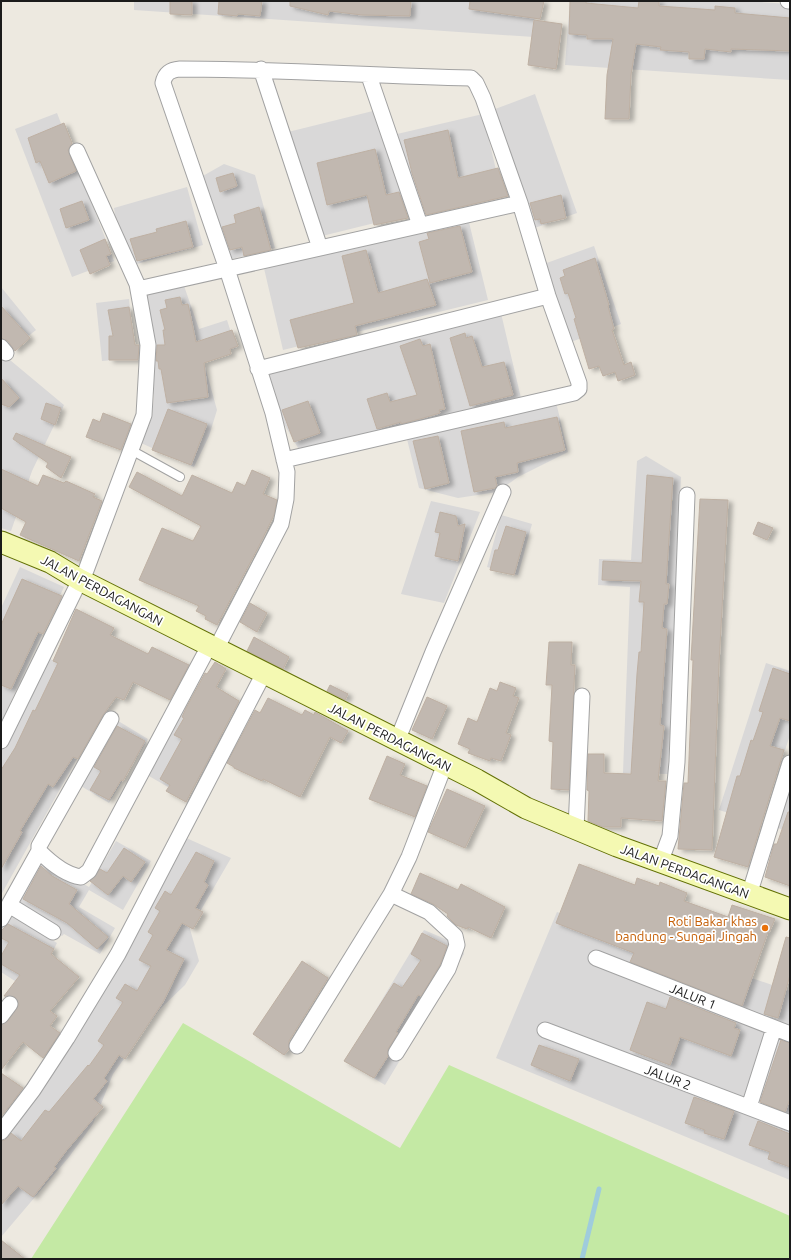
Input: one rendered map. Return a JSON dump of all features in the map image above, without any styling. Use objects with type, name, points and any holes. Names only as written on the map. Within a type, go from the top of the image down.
[{"type":"street","points":[[261,69],[320,248]]},
{"type":"street","points":[[39,851],[54,865],[75,876],[81,877],[89,870],[281,524],[286,498],[287,472],[284,460],[273,413],[227,269],[163,83],[165,75],[171,70],[261,69],[369,76],[474,80],[483,98],[520,203],[548,296],[580,386],[577,392],[284,460]]},
{"type":"street","points":[[369,76],[420,225]]},
{"type":"street","points":[[1,740],[81,581],[144,415],[148,345],[138,289],[77,151]]},
{"type":"street","points":[[138,289],[520,203]]},
{"type":"street","points":[[258,369],[548,296]]},
{"type":"street","points":[[397,741],[433,652],[503,492]]},
{"type":"street","points":[[660,862],[670,836],[677,762],[687,495]]},
{"type":"street","name":"JALAN PERDAGANGAN","points":[[1,542],[50,562],[81,581],[445,764],[526,808],[660,862],[790,909]]},
{"type":"street","points":[[1,1132],[33,1090],[67,1038],[118,954],[264,673]]},
{"type":"street","points":[[576,829],[582,696]]},
{"type":"street","points":[[1,919],[39,851],[39,846],[111,719]]},
{"type":"street","points":[[749,895],[790,762]]},
{"type":"street","points":[[297,1046],[391,894],[409,857],[445,764]]},
{"type":"street","points":[[391,894],[429,912],[455,936],[457,945],[448,969],[396,1053]]},
{"type":"street","points":[[9,906],[53,932]]},
{"type":"street","name":"JALUR 1","points":[[596,958],[790,1034]]},
{"type":"street","points":[[749,1107],[774,1028]]},
{"type":"street","name":"JALUR 2","points":[[545,1030],[790,1123]]},
{"type":"lane","points":[[131,450],[180,477]]},
{"type":"shaded area","points":[[134,1],[537,1],[534,37],[134,10]]},
{"type":"shaded area","points":[[570,1],[743,1],[790,4],[790,80],[565,65]]},
{"type":"shaded area","points":[[535,94],[577,213],[529,230],[487,112]]},
{"type":"shaded area","points":[[381,109],[407,215],[318,237],[284,133]]},
{"type":"shaded area","points":[[57,113],[114,261],[72,277],[15,129]]},
{"type":"shaded area","points":[[483,114],[502,196],[415,216],[397,134]]},
{"type":"shaded area","points":[[224,164],[255,175],[275,248],[224,261],[201,177]]},
{"type":"shaded area","points":[[187,187],[203,245],[130,266],[118,235],[114,208]]},
{"type":"shaded area","points":[[467,214],[488,300],[283,350],[263,264]]},
{"type":"shaded area","points":[[594,246],[621,324],[568,343],[541,265]]},
{"type":"shaded area","points":[[183,283],[199,329],[227,320],[236,348],[203,359],[217,410],[209,436],[194,467],[141,443],[152,418],[154,395],[139,306],[146,292]]},
{"type":"shaded area","points":[[1,287],[36,330],[4,355],[64,405],[32,471],[11,531],[1,528]]},
{"type":"shaded area","points":[[129,299],[135,358],[102,361],[96,303]]},
{"type":"shaded area","points":[[500,309],[521,398],[301,453],[280,417],[266,366]]},
{"type":"shaded area","points":[[555,398],[568,452],[518,477],[497,492],[458,498],[419,488],[406,435]]},
{"type":"shaded area","points":[[646,456],[681,477],[668,774],[623,773],[630,587],[598,585],[599,559],[631,560],[637,461]]},
{"type":"shaded area","points":[[431,501],[480,512],[444,603],[401,594]]},
{"type":"shaded area","points":[[501,515],[532,524],[518,575],[487,567]]},
{"type":"shaded area","points":[[20,567],[64,587],[1,723],[1,608]]},
{"type":"shaded area","points":[[46,657],[105,686],[117,696],[88,739],[1,895],[1,749]]},
{"type":"shaded area","points":[[766,663],[790,671],[790,735],[761,823],[719,810]]},
{"type":"shaded area","points":[[180,709],[225,735],[187,798],[142,772]]},
{"type":"shaded area","points":[[110,716],[148,739],[109,803],[71,780]]},
{"type":"shaded area","points":[[790,780],[790,832],[775,827]]},
{"type":"shaded area","points":[[184,837],[231,858],[190,929],[199,961],[185,985],[160,1009],[113,1074],[93,1124],[69,1157],[1,1237],[1,1140],[21,1116]]},
{"type":"shaded area","points":[[116,841],[151,861],[123,910],[89,890],[79,907],[115,928],[100,954],[64,934],[62,936],[10,906],[38,858],[89,887]]},
{"type":"shaded area","points":[[557,912],[790,991],[790,1180],[496,1058]]},
{"type":"shaded area","points":[[1,914],[9,914],[57,943],[32,992],[1,972]]},
{"type":"shaded area","points":[[424,930],[462,946],[464,954],[385,1085],[345,1061]]},
{"type":"green space","points":[[183,1023],[400,1148],[449,1065],[790,1216],[790,1259],[31,1259]]},
{"type":"building","points":[[170,1],[192,1],[192,15],[170,14]]},
{"type":"building","points":[[219,1],[262,1],[260,16],[218,14]]},
{"type":"building","points":[[290,1],[411,1],[410,16],[362,15],[329,11],[328,15],[290,6]]},
{"type":"building","points":[[470,1],[544,1],[540,19],[469,9]]},
{"type":"building","points":[[570,1],[586,1],[586,3],[638,8],[639,1],[659,1],[659,6],[715,10],[715,6],[735,8],[735,13],[790,18],[790,51],[731,49],[731,52],[705,49],[704,59],[689,59],[689,52],[660,50],[661,47],[636,44],[631,75],[629,119],[605,119],[607,75],[613,39],[587,39],[587,35],[569,34]]},
{"type":"building","points":[[534,20],[562,24],[556,69],[528,65]]},
{"type":"building","points":[[64,123],[72,143],[68,150],[76,171],[49,183],[40,161],[36,163],[28,138]]},
{"type":"building","points":[[448,130],[458,178],[498,168],[508,196],[426,215],[412,173],[404,140]]},
{"type":"building","points":[[375,149],[386,195],[399,192],[408,218],[374,225],[367,195],[327,205],[317,163]]},
{"type":"building","points":[[233,173],[237,186],[220,192],[216,178]]},
{"type":"building","points":[[561,195],[566,218],[541,224],[540,219],[535,220],[530,203]]},
{"type":"building","points":[[82,201],[89,220],[66,228],[60,209]]},
{"type":"building","points":[[259,207],[271,250],[244,256],[242,247],[230,250],[222,227],[236,223],[234,215]]},
{"type":"building","points":[[186,221],[193,247],[137,261],[130,239],[157,232],[156,229]]},
{"type":"building","points":[[460,226],[472,272],[430,283],[419,242],[429,239],[427,233]]},
{"type":"building","points":[[105,239],[111,254],[106,256],[110,265],[90,274],[80,250]]},
{"type":"building","points":[[366,250],[378,293],[427,279],[436,305],[355,326],[357,335],[298,348],[290,320],[354,303],[342,256]]},
{"type":"building","points":[[595,258],[609,305],[614,329],[612,330],[624,365],[631,362],[635,375],[618,381],[615,372],[603,376],[599,366],[589,369],[574,319],[576,318],[568,293],[565,294],[560,278],[565,276],[563,270]]},
{"type":"building","points":[[180,297],[182,305],[188,304],[196,342],[232,330],[238,346],[230,349],[231,354],[204,363],[208,397],[167,403],[161,369],[159,369],[158,361],[156,361],[157,345],[165,345],[163,330],[165,330],[160,310],[167,308],[165,300]]},
{"type":"building","points":[[1,306],[30,338],[15,351],[8,341],[1,338]]},
{"type":"building","points":[[129,307],[135,345],[139,345],[138,360],[109,360],[109,336],[113,336],[108,310]]},
{"type":"building","points":[[465,333],[466,338],[472,336],[482,367],[504,362],[513,395],[470,406],[450,338]]},
{"type":"building","points":[[420,339],[423,346],[430,344],[445,409],[439,410],[440,413],[420,419],[401,424],[401,422],[377,429],[367,399],[387,393],[390,402],[417,395],[400,346]]},
{"type":"building","points":[[1,378],[19,398],[9,407],[1,404]]},
{"type":"building","points":[[308,401],[320,433],[294,442],[282,410]]},
{"type":"building","points":[[46,403],[61,408],[55,425],[41,419]]},
{"type":"building","points":[[168,409],[207,424],[191,465],[152,450]]},
{"type":"building","points":[[103,413],[131,424],[121,450],[86,437],[93,419],[100,422]]},
{"type":"building","points":[[557,417],[565,450],[517,463],[518,472],[495,477],[497,486],[495,488],[474,492],[461,431],[504,422],[505,428]]},
{"type":"building","points":[[16,433],[71,457],[61,478],[46,467],[48,463],[13,439]]},
{"type":"building","points":[[438,436],[449,483],[425,489],[413,441]]},
{"type":"building","points":[[1,469],[38,486],[43,475],[64,483],[66,481],[95,494],[93,497],[102,501],[79,561],[20,535],[26,522],[1,508]]},
{"type":"building","points":[[252,470],[270,478],[263,494],[277,500],[274,515],[217,625],[205,619],[206,616],[196,611],[199,606],[139,580],[162,528],[193,541],[201,526],[129,487],[137,472],[182,496],[192,475],[232,493],[237,482],[245,486]]},
{"type":"building","points":[[647,475],[673,478],[666,584],[669,584],[667,604],[664,604],[662,628],[667,629],[660,725],[664,726],[658,781],[666,781],[662,821],[621,818],[621,827],[603,827],[588,821],[588,754],[604,754],[604,773],[631,774],[637,674],[639,652],[641,652],[644,602],[639,602],[641,581],[602,580],[603,561],[642,563]]},
{"type":"building","points":[[700,499],[728,500],[719,664],[712,850],[678,849],[684,783],[688,783],[693,660],[691,660]]},
{"type":"building","points":[[440,512],[456,516],[458,526],[465,524],[458,561],[435,556],[440,533],[435,532]]},
{"type":"building","points":[[758,522],[773,528],[767,540],[753,534]]},
{"type":"building","points":[[506,526],[526,532],[514,575],[490,570],[495,550],[498,550]]},
{"type":"building","points":[[22,579],[62,596],[43,634],[38,632],[11,689],[1,685],[1,625]]},
{"type":"building","points":[[250,603],[267,613],[257,632],[240,622]]},
{"type":"building","points":[[76,609],[114,628],[110,635],[148,654],[152,647],[189,665],[170,700],[133,682],[124,700],[116,697],[103,715],[78,759],[73,757],[53,787],[48,784],[20,831],[22,832],[1,869],[1,770],[15,748],[33,710],[35,711],[58,663],[53,661]]},
{"type":"building","points":[[254,637],[289,657],[283,669],[247,651]]},
{"type":"building","points":[[549,642],[572,642],[571,665],[575,665],[569,790],[551,789],[553,742],[549,741],[552,685],[546,685]]},
{"type":"building","points":[[215,662],[226,669],[216,687],[239,701],[186,802],[166,791],[170,785],[160,779],[182,739],[174,735],[184,718],[182,717],[186,708],[205,673],[207,674]]},
{"type":"building","points":[[773,668],[790,674],[790,721],[780,718],[770,746],[784,750],[748,867],[714,857],[737,776],[740,776],[751,740],[753,741],[763,712],[759,711]]},
{"type":"building","points":[[500,682],[516,688],[513,696],[519,698],[506,733],[511,735],[501,761],[491,758],[490,761],[468,753],[470,749],[458,744],[468,718],[477,722],[490,688],[497,691]]},
{"type":"building","points":[[330,685],[348,694],[345,700],[327,691]]},
{"type":"building","points":[[427,697],[447,706],[432,739],[412,730]]},
{"type":"building","points":[[268,698],[302,715],[305,710],[314,715],[315,712],[348,731],[341,743],[330,737],[300,797],[263,779],[262,781],[234,768],[227,763],[255,710],[260,713]]},
{"type":"building","points":[[117,726],[145,741],[123,781],[121,780],[109,800],[90,790],[101,771],[94,767]]},
{"type":"building","points":[[387,756],[405,764],[400,775],[427,786],[415,817],[369,799]]},
{"type":"building","points":[[447,789],[485,806],[465,848],[428,832]]},
{"type":"building","points":[[788,812],[790,812],[790,886],[765,877],[774,844],[777,844]]},
{"type":"building","points":[[124,848],[145,862],[131,882],[123,876],[108,895],[90,881],[100,869],[107,873]]},
{"type":"building","points":[[196,852],[214,861],[204,882],[208,885],[195,908],[203,912],[193,929],[182,923],[166,950],[184,959],[163,1002],[125,1059],[119,1055],[104,1078],[107,1081],[93,1099],[103,1107],[66,1151],[54,1167],[56,1168],[33,1197],[18,1186],[1,1205],[1,1141],[5,1140],[11,1133],[21,1141],[45,1110],[49,1112],[88,1065],[89,1066],[104,1045],[98,1041],[123,1002],[116,998],[125,984],[137,991],[151,966],[139,960],[153,935],[148,932],[160,911],[155,908],[165,891],[171,895]]},
{"type":"building","points":[[579,864],[635,885],[637,878],[659,886],[660,882],[687,893],[684,901],[728,917],[732,905],[775,919],[769,933],[768,932],[742,1006],[630,962],[634,953],[556,923]]},
{"type":"building","points":[[41,866],[52,876],[77,890],[69,904],[108,937],[97,949],[67,923],[23,899]]},
{"type":"building","points":[[420,873],[458,890],[461,884],[505,907],[491,938],[468,927],[467,929],[456,925],[447,916],[448,914],[433,904],[411,894]]},
{"type":"building","points":[[8,924],[54,949],[51,954],[79,977],[50,1011],[57,1016],[50,1026],[60,1033],[43,1058],[23,1042],[1,1070],[1,1025],[8,1021],[19,1005],[15,997],[4,996],[20,975],[1,964],[1,956],[9,942],[1,938],[1,931]]},
{"type":"building","points":[[422,933],[447,946],[440,965],[421,996],[418,995],[396,1032],[398,1033],[388,1049],[388,1056],[374,1078],[344,1061],[394,983],[402,988],[421,960],[411,954]]},
{"type":"building","points":[[786,937],[790,938],[790,975],[778,1018],[764,1014]]},
{"type":"building","points":[[302,961],[328,978],[289,1041],[289,1049],[284,1055],[253,1034]]},
{"type":"building","points":[[670,997],[736,1023],[734,1028],[740,1030],[731,1056],[680,1037],[670,1065],[630,1050],[647,1002],[666,1009]]},
{"type":"building","points":[[781,1040],[790,1043],[790,1099],[785,1112],[760,1102]]},
{"type":"building","points":[[539,1045],[579,1059],[570,1081],[531,1065]]},
{"type":"building","points":[[1,1073],[23,1088],[1,1117]]},
{"type":"building","points":[[694,1097],[734,1111],[724,1139],[704,1133],[705,1130],[685,1123]]},
{"type":"building","points":[[758,1121],[790,1134],[790,1167],[768,1159],[770,1152],[749,1145]]},
{"type":"building","points":[[1,1240],[25,1259],[1,1259]]},
{"type":"waterway","points":[[582,1259],[599,1189]]},
{"type":"place","name":"Roti Bakar khas bandung - Sungai Jingah","points":[[765,928]]}]
